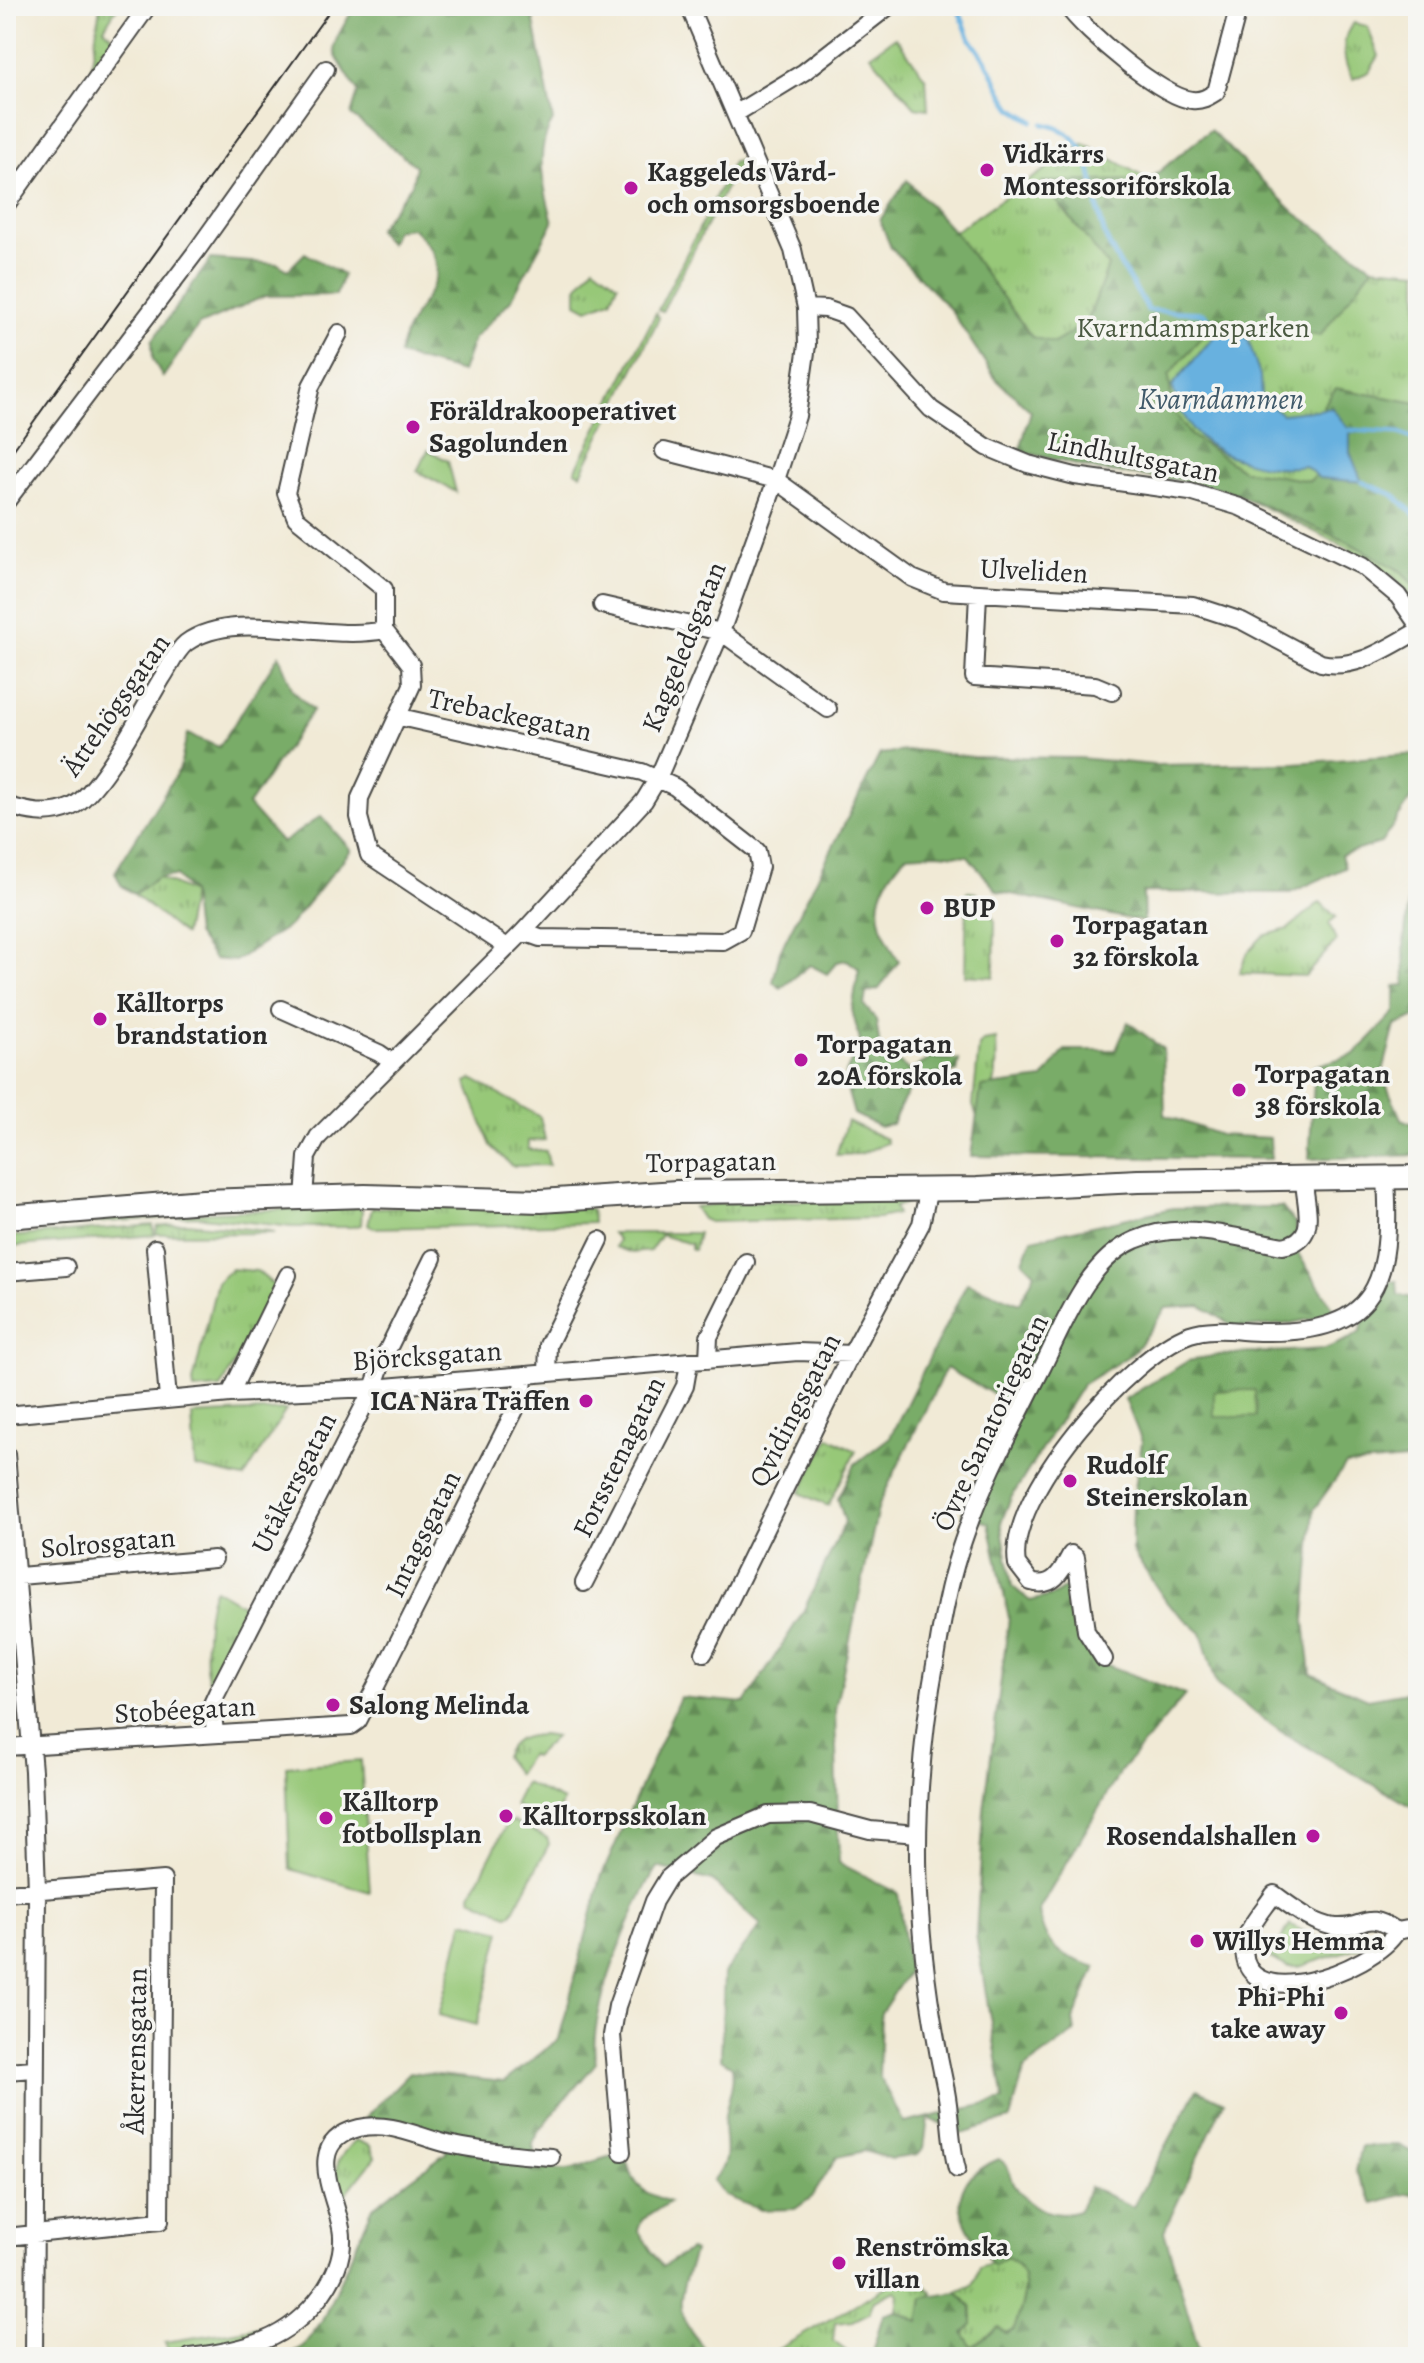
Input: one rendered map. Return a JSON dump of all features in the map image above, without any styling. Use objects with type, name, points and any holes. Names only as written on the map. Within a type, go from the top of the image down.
[{"type":"street","points":[[6,205],[148,6]]},
{"type":"street","name":"Kaggeledsgatan","points":[[304,1198],[307,1157],[318,1137],[523,932],[634,812],[658,778],[721,632],[776,480],[799,404],[807,345],[806,308],[793,250],[689,6]]},
{"type":"street","points":[[1067,6],[1106,48],[1164,87],[1192,100],[1203,100],[1216,92],[1239,6]]},
{"type":"street","points":[[735,114],[804,72],[885,7]]},
{"type":"street","points":[[6,502],[195,253],[326,69]]},
{"type":"street","name":"Lindhultsgatan","points":[[806,308],[826,309],[846,316],[931,409],[987,447],[1049,470],[1190,492],[1240,507],[1362,566],[1398,596],[1418,628]]},
{"type":"street","points":[[339,333],[318,367],[311,386],[286,493],[296,518],[384,589],[384,630],[411,665],[412,685],[400,717],[360,798],[359,817],[369,855],[507,947]]},
{"type":"street","name":"Ulveliden","points":[[664,451],[776,480],[912,578],[944,591],[1193,605],[1242,621],[1333,666],[1355,663],[1418,628]]},
{"type":"street","points":[[978,594],[974,677],[1095,685],[1112,692]]},
{"type":"street","points":[[602,605],[721,632],[828,709]]},
{"type":"street","name":"Ättehögsgatan","points":[[6,805],[44,813],[74,806],[97,784],[184,645],[207,631],[247,628],[358,634],[384,630]]},
{"type":"street","name":"Trebackegatan","points":[[400,717],[616,765],[658,778],[675,787],[757,851],[760,867],[741,931],[723,941],[540,938],[523,932]]},
{"type":"street","points":[[281,1009],[355,1041],[392,1062]]},
{"type":"street","name":"Torpagatan","points":[[6,1217],[203,1201],[304,1198],[415,1195],[541,1201],[677,1192],[1418,1177]]},
{"type":"street","points":[[1104,1659],[1086,1631],[1076,1557],[1071,1554],[1057,1577],[1044,1584],[1031,1582],[1017,1564],[1021,1532],[1048,1471],[1126,1376],[1177,1340],[1194,1333],[1293,1332],[1319,1328],[1346,1319],[1358,1309],[1376,1285],[1387,1257],[1386,1179]]},
{"type":"street","name":"Övre Sanatoriegatan","points":[[957,2169],[921,1956],[917,1834],[928,1699],[946,1602],[962,1543],[1003,1445],[1090,1278],[1112,1253],[1155,1232],[1200,1231],[1283,1246],[1297,1244],[1305,1237],[1307,1225],[1304,1180]]},
{"type":"street","name":"Qvidingsgatan","points":[[704,1653],[852,1354],[921,1224],[929,1189]]},
{"type":"street","points":[[547,1373],[548,1345],[600,1240]]},
{"type":"street","points":[[155,1248],[168,1399]]},
{"type":"street","name":"Utåkersgatan","points":[[215,1733],[212,1704],[217,1693],[373,1388],[384,1357],[433,1258]]},
{"type":"street","points":[[708,1360],[709,1337],[746,1262]]},
{"type":"street","points":[[6,1272],[66,1267]]},
{"type":"street","points":[[230,1394],[288,1275]]},
{"type":"street","name":"Björcksgatan","points":[[6,1415],[230,1394],[373,1388],[826,1351],[852,1354]]},
{"type":"street","name":"Forsstenagatan","points":[[594,1579],[685,1386],[689,1363]]},
{"type":"street","name":"Intagsgatan","points":[[361,1715],[523,1394],[524,1375]]},
{"type":"street","points":[[6,1454],[12,1577],[31,1745],[37,1891],[32,2234],[34,2357]]},
{"type":"street","name":"Solrosgatan","points":[[12,1577],[214,1559]]},
{"type":"street","name":"Stobéegatan","points":[[6,1747],[215,1733],[342,1729],[351,1726],[361,1715]]},
{"type":"street","points":[[622,2152],[612,2035],[617,2006],[654,1901],[668,1878],[716,1837],[768,1815],[810,1814],[870,1830],[917,1834]]},
{"type":"street","name":"Åkerrensgatan","points":[[32,2234],[160,2221],[163,1880],[37,1891]]},
{"type":"street","points":[[6,1893],[37,1891]]},
{"type":"street","points":[[1397,1931],[1389,1945],[1359,1966],[1299,1984],[1279,1985],[1253,1971],[1246,1955],[1245,1941],[1274,1894],[1325,1925],[1345,1926],[1380,1920],[1397,1931],[1418,1927]]},
{"type":"street","points":[[6,2071],[34,2069]]},
{"type":"street","points":[[190,2357],[237,2351],[270,2341],[309,2312],[330,2282],[341,2252],[340,2221],[326,2187],[330,2152],[341,2136],[351,2130],[371,2126],[397,2128],[504,2154],[551,2157]]},
{"type":"street","points":[[6,2237],[32,2234]]},
{"type":"green space","points":[[100,6],[118,6],[104,28],[114,38],[91,70]]},
{"type":"green space","points":[[355,6],[531,6],[553,121],[543,145],[542,170],[553,222],[511,300],[474,338],[462,372],[399,355],[413,318],[431,289],[436,276],[436,262],[429,246],[412,228],[396,230],[389,244],[377,230],[412,184],[416,166],[351,115],[358,92],[334,50]]},
{"type":"green space","points":[[1354,23],[1367,26],[1379,56],[1369,72],[1353,79],[1344,50],[1346,35]]},
{"type":"green space","points":[[896,37],[926,79],[928,109],[915,107],[870,55]]},
{"type":"green space","name":"Kvarndammsparken","points":[[1210,130],[1295,213],[1373,267],[1418,271],[1418,604],[1394,577],[1344,546],[1235,493],[1194,482],[1101,471],[1020,451],[1031,411],[996,379],[950,309],[907,264],[1084,143],[1149,180]]},
{"type":"green space","name":"Kvarndammsparken","points":[[1210,130],[1295,213],[1373,267],[1320,336],[1218,317],[1169,375],[1172,408],[1190,435],[1243,470],[1310,481],[1349,436],[1323,406],[1336,388],[1418,403],[1418,591],[1401,571],[1346,541],[1235,493],[1194,482],[1101,471],[1020,451],[1031,411],[996,379],[950,309],[891,248],[880,220],[907,180],[956,234],[1032,337],[1054,343],[1087,323],[1108,266],[1042,182],[1149,180]]},
{"type":"green space","points":[[740,160],[662,312],[658,310],[733,162]]},
{"type":"green space","points":[[305,253],[343,275],[336,295],[265,296],[199,325],[163,377],[153,360],[152,341],[211,259],[278,264],[288,270]]},
{"type":"green space","points":[[594,266],[618,284],[611,300],[588,309],[577,303],[577,287]]},
{"type":"green space","points":[[656,313],[659,318],[581,474],[575,471]]},
{"type":"green space","points":[[428,450],[448,461],[456,492],[417,471]]},
{"type":"green space","points":[[279,655],[293,691],[313,710],[248,805],[282,843],[321,816],[351,850],[290,925],[235,961],[214,959],[196,934],[191,893],[176,876],[158,877],[134,894],[121,885],[115,872],[180,768],[187,734],[219,747]]},
{"type":"green space","points":[[915,750],[973,757],[1079,758],[1154,765],[1294,763],[1418,754],[1418,788],[1381,843],[1341,855],[1345,868],[1290,893],[1143,892],[1144,922],[997,891],[968,856],[937,853],[906,855],[886,882],[879,907],[884,932],[899,961],[879,989],[866,993],[864,1005],[876,1020],[880,1048],[910,1071],[932,1058],[959,1060],[957,1072],[931,1076],[915,1085],[892,1124],[880,1127],[854,1114],[844,1078],[860,1041],[852,1010],[859,969],[847,960],[837,962],[827,974],[810,965],[781,988],[773,982],[780,951],[880,754]]},
{"type":"green space","points":[[158,877],[192,893],[184,935],[134,894]]},
{"type":"green space","points":[[1411,878],[1418,879],[1418,1016],[1395,1026],[1382,1075],[1401,1119],[1418,1126],[1418,1155],[1309,1159],[1315,1066],[1355,1054],[1395,1012],[1395,986],[1405,985],[1404,942]]},
{"type":"green space","points":[[967,892],[976,893],[995,921],[994,977],[965,975]]},
{"type":"green space","points":[[1320,902],[1336,917],[1329,923],[1336,941],[1305,976],[1239,973],[1248,952],[1263,936],[1288,929]]},
{"type":"green space","points":[[1128,1022],[1163,1049],[1165,1115],[1220,1135],[1270,1138],[1271,1159],[971,1156],[981,1087],[1043,1079],[1065,1050],[1116,1050]]},
{"type":"green space","points":[[996,1039],[993,1089],[976,1114],[973,1105],[979,1046],[983,1041]]},
{"type":"green space","points":[[472,1079],[540,1117],[545,1140],[528,1141],[528,1149],[546,1151],[549,1165],[512,1166],[491,1146],[466,1082]]},
{"type":"green space","points":[[847,1121],[886,1139],[887,1143],[860,1154],[836,1155]]},
{"type":"green space","points":[[911,1201],[894,1207],[897,1214],[879,1218],[709,1222],[702,1219],[694,1207],[734,1202]]},
{"type":"green space","points":[[434,1205],[588,1208],[592,1210],[593,1223],[374,1228],[368,1224],[372,1208]]},
{"type":"green space","points":[[358,1207],[362,1210],[361,1225],[352,1227],[292,1227],[195,1216],[6,1229],[6,1225],[181,1213]]},
{"type":"green space","points":[[1282,1207],[1296,1225],[1297,1252],[1337,1314],[1286,1324],[1237,1328],[1201,1306],[1166,1308],[1133,1353],[1082,1385],[1011,1498],[1001,1522],[1012,1586],[1030,1601],[1055,1595],[1075,1581],[1097,1661],[1185,1695],[1120,1772],[1039,1910],[1045,1934],[1056,1949],[1096,1967],[1073,2020],[1075,2032],[1025,2068],[1010,2119],[962,2133],[928,2118],[924,2148],[918,2155],[891,2159],[864,2151],[837,2157],[812,2197],[795,2209],[761,2210],[725,2196],[713,2180],[724,2164],[724,2124],[733,2079],[732,2066],[721,2059],[724,1973],[761,1925],[712,1881],[657,1867],[613,1963],[598,2020],[594,2044],[596,2063],[542,2129],[533,2147],[538,2164],[563,2170],[622,2155],[640,2187],[669,2202],[642,2220],[638,2230],[662,2267],[690,2250],[694,2252],[681,2308],[687,2325],[708,2357],[285,2357],[303,2346],[322,2321],[373,2207],[447,2152],[437,2135],[365,2118],[410,2072],[504,2082],[559,2039],[601,1877],[680,1697],[745,1703],[803,1612],[845,1522],[838,1499],[855,1464],[890,1437],[967,1283],[1020,1303],[1035,1273],[1023,1261],[1032,1239],[1173,1208]],"holes":[[[946,1368],[1010,1403],[962,1514],[989,1523],[1009,1618],[984,1810],[976,1935],[1004,2100],[904,2123],[879,2076],[881,2013],[908,1972],[898,1893],[839,1863],[835,1709],[879,1504]]]},
{"type":"green space","points":[[187,1223],[275,1233],[156,1234],[157,1226]]},
{"type":"green space","points":[[153,1225],[154,1235],[6,1247],[6,1237]]},
{"type":"green space","points":[[612,1233],[698,1233],[694,1250],[691,1250],[691,1244],[661,1235],[650,1251],[632,1253],[615,1247],[618,1240]]},
{"type":"green space","points":[[231,1269],[257,1271],[276,1287],[221,1388],[194,1390],[193,1382],[217,1282]]},
{"type":"green space","points":[[1391,1281],[1397,1281],[1398,1295],[1418,1299],[1418,1478],[1407,1460],[1346,1465],[1314,1509],[1305,1621],[1311,1674],[1368,1699],[1418,1690],[1418,1810],[1283,1733],[1217,1685],[1201,1633],[1168,1604],[1132,1551],[1133,1501],[1142,1442],[1125,1399],[1188,1361],[1217,1355],[1325,1349],[1351,1338],[1360,1332],[1364,1319]]},
{"type":"green space","points":[[1255,1390],[1256,1417],[1214,1417],[1214,1391]]},
{"type":"green space","points":[[286,1410],[244,1478],[195,1467],[192,1415]]},
{"type":"green space","points":[[829,1437],[856,1451],[828,1506],[800,1493]]},
{"type":"green space","points":[[215,1589],[247,1608],[210,1682],[206,1664],[206,1635],[209,1606]]},
{"type":"green space","points":[[529,1736],[555,1737],[534,1757],[530,1754],[517,1774],[504,1757],[510,1746]]},
{"type":"green space","name":"Kålltorp fotbollsplan","points":[[361,1761],[370,1892],[290,1869],[286,1766]]},
{"type":"green space","points":[[525,1783],[563,1801],[552,1824],[514,1805]]},
{"type":"green space","points":[[513,1821],[547,1838],[549,1844],[512,1914],[507,1915],[472,1898],[471,1894],[507,1824]]},
{"type":"green space","points":[[464,1921],[501,1931],[477,2025],[439,2015]]},
{"type":"green space","points":[[1290,1924],[1310,1935],[1337,1942],[1369,1936],[1375,1942],[1299,1967],[1288,1967],[1270,1958]]},
{"type":"green space","points":[[1197,2089],[1224,2102],[1164,2231],[1201,2357],[875,2357],[873,2348],[883,2315],[896,2311],[919,2322],[923,2298],[957,2292],[972,2308],[972,2324],[963,2333],[972,2347],[998,2327],[1006,2333],[1014,2329],[1023,2299],[1021,2270],[1006,2257],[993,2265],[972,2235],[961,2207],[961,2193],[979,2169],[999,2159],[1006,2165],[1015,2186],[1024,2197],[1038,2208],[1054,2213],[1079,2211],[1090,2187],[1133,2207]]},
{"type":"green space","points":[[356,2140],[370,2146],[375,2157],[340,2201],[335,2175],[344,2153]]},
{"type":"green space","points":[[1398,2145],[1418,2155],[1418,2197],[1409,2193],[1373,2203],[1355,2171],[1361,2146]]},
{"type":"green space","points":[[1005,2257],[1020,2270],[1023,2279],[1023,2299],[1014,2329],[1006,2333],[998,2327],[972,2347],[962,2333],[972,2324],[957,2292],[973,2285],[980,2267]]},
{"type":"green space","points":[[913,2271],[933,2294],[923,2299],[920,2322],[897,2311],[899,2295],[896,2291],[874,2300],[869,2313],[853,2321],[835,2323],[833,2341],[854,2357],[765,2357]]},
{"type":"green space","points":[[260,2327],[264,2330],[254,2336],[218,2345],[168,2350],[165,2342]]},
{"type":"water","name":"Kvarndammen","points":[[1235,326],[1241,336],[1248,339],[1260,376],[1261,398],[1282,414],[1332,408],[1350,430],[1350,452],[1362,482],[1319,478],[1305,466],[1276,467],[1245,461],[1216,449],[1193,430],[1179,410],[1180,400],[1176,399],[1172,386],[1221,328]]},
{"type":"waterway","points":[[958,8],[969,37],[988,64],[1004,96],[1012,108],[1033,121]]},
{"type":"waterway","points":[[1043,124],[1062,130],[1076,140],[1085,154],[1107,240],[1148,310],[1203,313],[1210,320]]},
{"type":"waterway","points":[[1350,430],[1399,433],[1418,441]]},
{"type":"waterway","points":[[1362,482],[1394,495],[1418,518]]},
{"type":"tram line","points":[[6,460],[333,6]]},
{"type":"place","name":"Vidkärrs Montessoriförskola","points":[[987,170]]},
{"type":"place","name":"Kaggeleds Vård- och omsorgsboende","points":[[631,188]]},
{"type":"place","name":"Föräldrakooperativet Sagolunden","points":[[413,427]]},
{"type":"place","name":"BUP","points":[[927,908]]},
{"type":"place","name":"Torpagatan 32 förskola","points":[[1057,941]]},
{"type":"place","name":"Kålltorps brandstation","points":[[100,1019]]},
{"type":"place","name":"Torpagatan 20A förskola","points":[[801,1060]]},
{"type":"place","name":"Torpagatan 38 förskola","points":[[1239,1090]]},
{"type":"place","name":"ICA Nära Träffen","points":[[586,1401]]},
{"type":"place","name":"Rudolf Steinerskolan","points":[[1070,1481]]},
{"type":"place","name":"Salong Melinda","points":[[333,1705]]},
{"type":"place","name":"Kålltorpsskolan","points":[[506,1816]]},
{"type":"place","name":"Kålltorp fotbollsplan","points":[[326,1818]]},
{"type":"place","name":"Rosendalshallen","points":[[1313,1836]]},
{"type":"place","name":"Willys Hemma","points":[[1197,1941]]},
{"type":"place","name":"Phi-Phi take away","points":[[1341,2013]]},
{"type":"place","name":"Renströmska villan","points":[[839,2263]]}]
